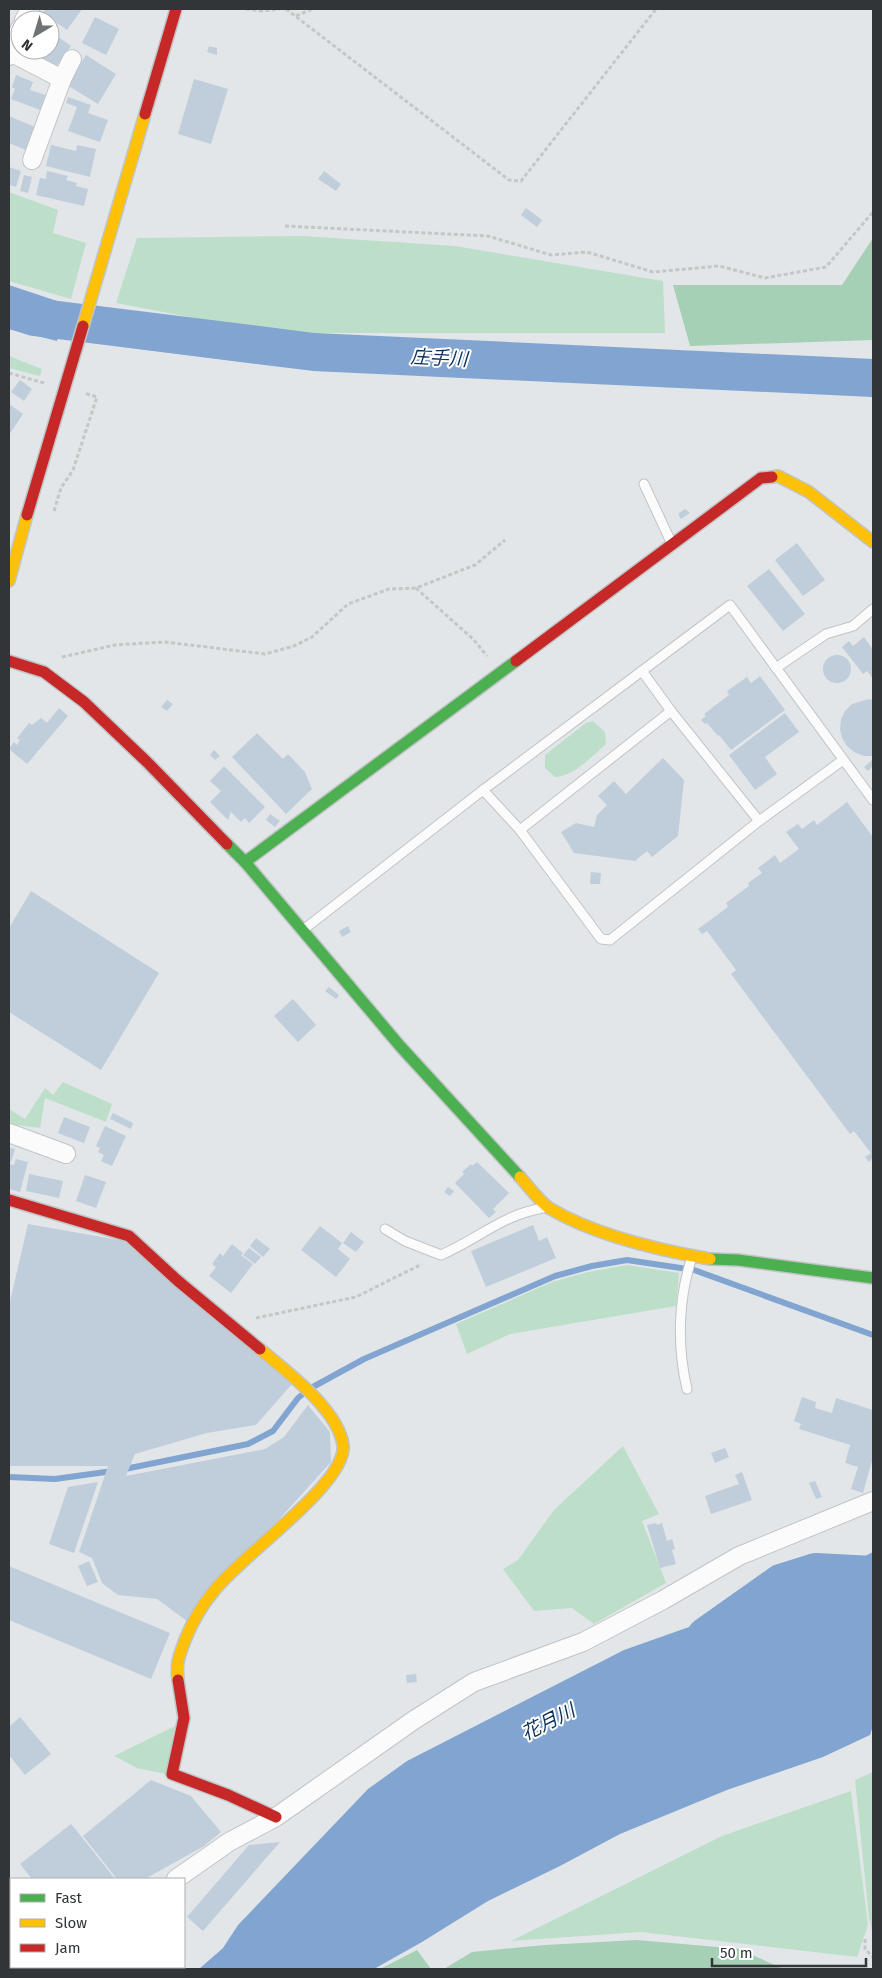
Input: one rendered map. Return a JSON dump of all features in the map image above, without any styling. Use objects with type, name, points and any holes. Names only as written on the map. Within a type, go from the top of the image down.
[{"type":"main road","points":[[9,580],[26,515],[176,9]]},
{"type":"main road","points":[[246,862],[761,478],[778,476],[809,492],[873,542]]},
{"type":"main road","points":[[9,661],[44,672],[84,702],[147,762],[246,862],[400,1046],[548,1207],[596,1230],[691,1259],[738,1260],[873,1278]]},
{"type":"main road","points":[[9,1200],[129,1236],[178,1281],[309,1390],[332,1418],[343,1446],[339,1466],[327,1482],[301,1509],[251,1553],[214,1590],[190,1628],[176,1664],[184,1718],[172,1774],[228,1795],[276,1817]]},
{"type":"street","points":[[32,160],[62,79],[72,59]]},
{"type":"street","points":[[22,60],[62,79]]},
{"type":"street","points":[[9,1133],[66,1154]]},
{"type":"street","points":[[177,1878],[229,1842],[276,1817],[414,1720],[474,1682],[583,1642],[663,1600],[739,1556],[873,1501]]},
{"type":"lane","points":[[644,484],[672,545]]},
{"type":"lane","points":[[303,930],[483,790],[730,605],[873,800]]},
{"type":"lane","points":[[776,668],[826,634],[853,626],[873,609]]},
{"type":"lane","points":[[642,671],[671,711],[759,822]]},
{"type":"lane","points":[[520,830],[671,711]]},
{"type":"lane","points":[[483,790],[520,830],[601,939],[610,940],[759,822],[843,760]]},
{"type":"lane","points":[[385,1229],[405,1241],[441,1255],[505,1219],[525,1211],[548,1207]]},
{"type":"lane","points":[[687,1389],[682,1368],[680,1335],[686,1272],[691,1259]]},
{"type":"path","points":[[246,9],[262,12],[280,9]]},
{"type":"path","points":[[286,9],[509,180],[521,181],[656,9]]},
{"type":"path","points":[[296,16],[312,9]]},
{"type":"path","points":[[285,226],[488,236],[551,255],[587,252],[653,272],[719,266],[765,278],[826,267],[873,212]]},
{"type":"path","points":[[9,373],[34,380]]},
{"type":"path","points":[[51,519],[61,488],[73,470],[97,397]]},
{"type":"path","points":[[34,668],[39,661],[115,645],[165,642],[265,654],[294,646],[312,636],[348,604],[389,589],[416,588],[475,565],[505,540]]},
{"type":"path","points":[[416,588],[474,640],[499,672]]},
{"type":"path","points":[[231,1324],[356,1297],[441,1255]]},
{"type":"path","points":[[865,1939],[866,1949],[873,1957]]},
{"type":"green space","points":[[9,192],[58,210],[53,233],[86,243],[71,299],[9,281]]},
{"type":"green space","points":[[302,236],[455,246],[663,281],[665,333],[273,333],[116,303],[137,238]]},
{"type":"green space","points":[[873,238],[873,340],[690,346],[673,285],[842,285]]},
{"type":"green space","points":[[9,356],[42,369],[40,376],[9,368]]},
{"type":"green space","points":[[593,721],[605,732],[606,744],[576,769],[562,776],[555,777],[545,768],[545,755],[586,723]]},
{"type":"green space","points":[[63,1082],[112,1104],[106,1122],[45,1098],[40,1128],[9,1124],[9,1109],[25,1119],[45,1088],[53,1095]]},
{"type":"green space","points":[[627,1265],[679,1273],[676,1306],[510,1334],[467,1354],[456,1324],[552,1282],[588,1272]]},
{"type":"green space","points":[[623,1446],[659,1514],[642,1521],[666,1583],[594,1624],[572,1608],[534,1611],[503,1569],[518,1560],[554,1510]]},
{"type":"green space","points":[[175,1726],[166,1774],[137,1768],[114,1756]]},
{"type":"green space","points":[[873,1772],[873,1935],[869,1918],[855,1780]]},
{"type":"green space","points":[[851,1791],[868,1925],[857,1957],[641,1932],[511,1941],[722,1836]]},
{"type":"green space","points":[[637,1940],[740,1949],[783,1969],[444,1969],[472,1952],[545,1945]]},
{"type":"green space","points":[[417,1950],[431,1969],[380,1969]]},
{"type":"water","points":[[9,285],[66,304],[57,341],[9,329]]},
{"type":"water","points":[[873,1552],[873,1726],[870,1735],[823,1757],[727,1790],[620,1834],[488,1901],[374,1969],[199,1969],[223,1948],[238,1925],[368,1789],[407,1761],[624,1650],[805,1586]]},
{"type":"building","points":[[82,9],[67,30],[60,25],[60,10],[44,10]]},
{"type":"building","points":[[95,17],[119,29],[106,55],[82,43]]},
{"type":"building","points":[[60,38],[71,46],[55,68],[44,60],[60,60]]},
{"type":"building","points":[[209,46],[217,48],[217,55],[207,52]]},
{"type":"building","points":[[86,55],[116,74],[98,104],[67,85]]},
{"type":"building","points":[[16,75],[33,82],[30,90],[46,95],[40,110],[11,99],[15,89],[12,87]]},
{"type":"building","points":[[194,79],[228,89],[211,144],[178,134]]},
{"type":"building","points":[[68,97],[91,105],[88,113],[108,120],[100,142],[68,131],[77,107],[66,103]]},
{"type":"building","points":[[9,116],[35,127],[26,150],[9,143]]},
{"type":"building","points":[[51,145],[76,151],[77,145],[96,149],[90,177],[46,166]]},
{"type":"building","points":[[9,167],[21,171],[16,187],[9,185]]},
{"type":"building","points":[[47,171],[68,176],[66,180],[77,183],[76,186],[88,189],[84,206],[36,195],[40,178],[46,179]]},
{"type":"building","points":[[324,171],[341,184],[336,191],[318,179]]},
{"type":"building","points":[[24,175],[32,177],[28,193],[20,191]]},
{"type":"building","points":[[526,208],[542,220],[537,227],[521,215]]},
{"type":"building","points":[[20,380],[32,389],[24,401],[11,392]]},
{"type":"building","points":[[9,404],[23,414],[9,435]]},
{"type":"building","points":[[685,509],[690,513],[681,519],[678,514]]},
{"type":"building","points":[[797,543],[825,580],[803,596],[775,560]]},
{"type":"building","points":[[769,569],[805,614],[783,631],[747,586]]},
{"type":"building","points":[[864,637],[873,650],[873,679],[867,671],[863,674],[842,647],[849,641],[853,646]]},
{"type":"building","points":[[837,655],[847,659],[851,669],[847,679],[837,683],[827,679],[823,669],[827,659]]},
{"type":"building","points":[[760,676],[785,710],[731,750],[707,723],[705,724],[701,720],[706,716],[704,714],[729,695],[727,691],[747,677],[751,683]]},
{"type":"building","points":[[869,699],[873,700],[873,756],[864,756],[854,752],[847,746],[842,738],[840,729],[841,719],[845,711],[852,704]]},
{"type":"building","points":[[167,700],[173,704],[167,711],[161,707]]},
{"type":"building","points":[[59,708],[68,716],[27,764],[9,749],[14,742],[17,745],[20,740],[17,738],[29,723],[32,725],[41,718],[47,723]]},
{"type":"building","points":[[785,713],[799,732],[765,757],[777,774],[755,790],[729,755]]},
{"type":"building","points":[[257,733],[283,759],[288,754],[305,772],[312,789],[286,814],[232,757]]},
{"type":"building","points":[[214,750],[220,756],[215,760],[210,755]]},
{"type":"building","points":[[663,758],[684,780],[678,836],[652,857],[647,851],[635,861],[574,853],[561,832],[576,823],[594,827],[597,815],[607,805],[598,796],[614,781],[626,794]]},
{"type":"building","points":[[872,760],[873,766],[868,771],[864,767]]},
{"type":"building","points":[[224,766],[265,807],[249,823],[245,818],[241,822],[231,812],[228,820],[210,802],[221,791],[210,781]]},
{"type":"building","points":[[847,802],[873,837],[873,1158],[869,1162],[865,1157],[871,1153],[854,1131],[850,1134],[731,974],[736,970],[707,931],[702,934],[698,929],[728,907],[726,903],[749,886],[748,883],[762,873],[758,868],[775,855],[780,863],[799,849],[786,832],[798,824],[802,829],[814,820],[817,825]]},
{"type":"building","points":[[270,814],[280,821],[275,827],[266,820]]},
{"type":"building","points":[[591,872],[601,873],[600,884],[590,884]]},
{"type":"building","points":[[31,891],[159,973],[101,1070],[9,1012],[9,928]]},
{"type":"building","points":[[348,926],[351,932],[342,937],[339,931]]},
{"type":"building","points":[[329,987],[339,995],[336,999],[325,991]]},
{"type":"building","points":[[293,999],[316,1025],[298,1042],[274,1016]]},
{"type":"building","points":[[113,1113],[133,1123],[131,1129],[110,1119]]},
{"type":"building","points":[[64,1117],[90,1127],[84,1143],[58,1133]]},
{"type":"building","points":[[105,1126],[126,1136],[112,1166],[101,1161],[104,1155],[98,1152],[100,1148],[96,1146]]},
{"type":"building","points":[[9,1148],[15,1149],[11,1162],[9,1161]]},
{"type":"building","points":[[16,1159],[28,1162],[20,1192],[9,1189],[9,1164],[14,1165]]},
{"type":"building","points":[[477,1162],[509,1193],[493,1209],[496,1212],[489,1218],[455,1183],[464,1174],[462,1172],[471,1164],[472,1166]]},
{"type":"building","points":[[29,1174],[63,1181],[59,1198],[26,1191]]},
{"type":"building","points":[[85,1175],[106,1182],[96,1208],[76,1201]]},
{"type":"building","points":[[448,1187],[454,1191],[450,1196],[444,1192]]},
{"type":"building","points":[[28,1224],[125,1241],[292,1384],[256,1425],[207,1433],[135,1454],[126,1476],[265,1449],[284,1437],[308,1405],[330,1432],[331,1462],[187,1621],[157,1599],[118,1595],[102,1583],[92,1558],[79,1552],[108,1466],[9,1466],[9,1306]]},
{"type":"building","points":[[533,1225],[539,1241],[547,1237],[556,1258],[486,1287],[471,1251]]},
{"type":"building","points":[[320,1226],[342,1243],[338,1249],[350,1259],[336,1277],[301,1250]]},
{"type":"building","points":[[351,1232],[364,1242],[356,1252],[343,1243]]},
{"type":"building","points":[[256,1238],[270,1249],[263,1257],[250,1246]]},
{"type":"building","points":[[232,1244],[243,1253],[241,1255],[253,1264],[231,1293],[209,1276],[216,1267],[212,1264],[220,1253],[223,1256]]},
{"type":"building","points":[[249,1248],[261,1257],[255,1264],[243,1255]]},
{"type":"building","points":[[802,1397],[816,1402],[815,1408],[832,1413],[836,1398],[873,1410],[873,1457],[863,1493],[851,1489],[858,1467],[845,1463],[850,1445],[799,1429],[801,1424],[794,1421]]},
{"type":"building","points":[[725,1448],[729,1457],[715,1463],[711,1453]]},
{"type":"building","points":[[742,1472],[752,1500],[711,1514],[705,1496],[739,1484],[735,1475]]},
{"type":"building","points":[[815,1481],[822,1497],[816,1499],[809,1483]]},
{"type":"building","points":[[98,1482],[74,1553],[49,1544],[68,1487]]},
{"type":"building","points":[[656,1523],[657,1525],[662,1523],[667,1541],[672,1539],[675,1549],[672,1550],[676,1564],[660,1568],[647,1525]]},
{"type":"building","points":[[89,1561],[98,1582],[87,1586],[78,1566]]},
{"type":"building","points":[[9,1566],[170,1633],[151,1679],[9,1620]]},
{"type":"building","points":[[416,1674],[417,1682],[407,1683],[406,1675]]},
{"type":"building","points":[[20,1717],[51,1754],[25,1775],[9,1755],[9,1727]]},
{"type":"building","points":[[151,1780],[191,1796],[221,1832],[204,1846],[147,1878],[116,1878],[83,1836]]},
{"type":"building","points":[[71,1824],[114,1878],[31,1878],[20,1864]]},
{"type":"building","points":[[280,1842],[203,1931],[187,1917],[249,1845]]},
{"type":"building","points":[[119,1968],[168,1968],[167,1969]]},
{"type":"waterway","name":"庄手川","points":[[9,309],[34,317],[314,352],[873,378]]},
{"type":"waterway","points":[[311,1388],[364,1359],[555,1276],[592,1266],[627,1260],[694,1270],[873,1335]]},
{"type":"waterway","points":[[9,1477],[55,1479],[120,1470],[248,1444],[273,1431],[303,1394]]},
{"type":"waterway","name":"花月川","points":[[706,1636],[781,1583],[816,1572],[873,1575]]},
{"type":"traffic: fast","points":[[245,862],[516,661]]},
{"type":"traffic: fast","points":[[227,844],[245,862],[400,1046],[520,1177]]},
{"type":"traffic: fast","points":[[710,1259],[738,1260],[873,1278]]},
{"type":"traffic: slow","points":[[83,326],[145,114]]},
{"type":"traffic: slow","points":[[772,477],[778,476],[809,492],[873,542]]},
{"type":"traffic: slow","points":[[9,581],[27,515]]},
{"type":"traffic: slow","points":[[520,1177],[549,1208],[567,1218],[606,1234],[648,1246],[710,1259]]},
{"type":"traffic: slow","points":[[178,1680],[178,1663],[185,1640],[198,1614],[210,1596],[227,1577],[311,1499],[340,1461],[343,1445],[339,1431],[332,1418],[309,1392],[260,1349]]},
{"type":"traffic: jam","points":[[145,114],[176,9]]},
{"type":"traffic: jam","points":[[27,515],[83,326]]},
{"type":"traffic: jam","points":[[516,661],[761,478],[772,477]]},
{"type":"traffic: jam","points":[[9,661],[44,672],[84,702],[147,762],[227,844]]},
{"type":"traffic: jam","points":[[9,1200],[129,1236],[178,1281],[260,1349]]},
{"type":"traffic: jam","points":[[178,1680],[184,1718],[172,1774],[228,1795],[276,1817]]}]
